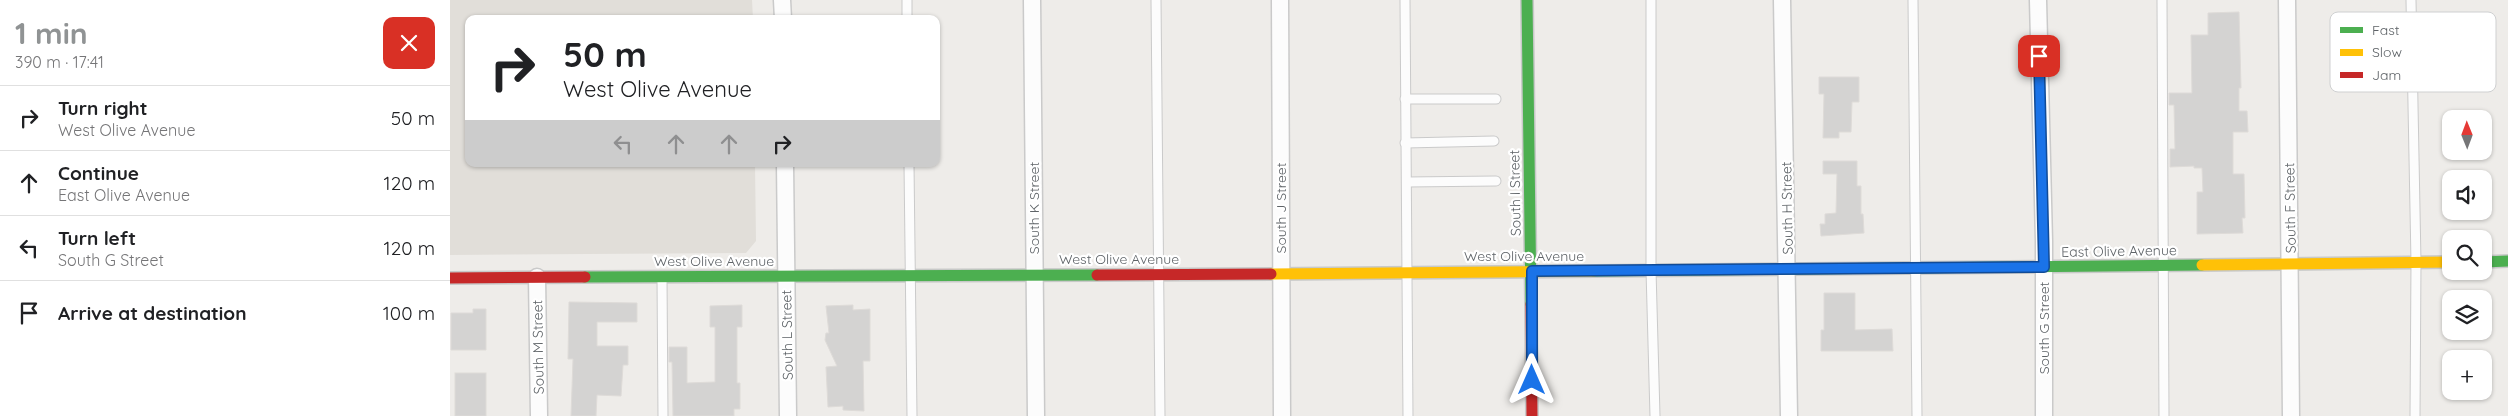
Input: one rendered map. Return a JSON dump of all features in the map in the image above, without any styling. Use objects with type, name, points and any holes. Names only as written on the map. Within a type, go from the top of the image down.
[{"type":"street","points":[[782,0],[783,15]]},
{"type":"street","name":"South K Street","points":[[1032,0],[1036,416]]},
{"type":"street","name":"South J Street","points":[[1280,0],[1282,416]]},
{"type":"street","name":"South I Street","points":[[1527,0],[1532,271],[1532,416]]},
{"type":"street","name":"South H Street","points":[[1782,0],[1789,416]]},
{"type":"street","name":"South G Street","points":[[2038,0],[2044,267],[2044,416]]},
{"type":"street","name":"South F Street","points":[[2287,0],[2291,416]]},
{"type":"street","name":"South L Street","points":[[785,167],[788,416]]},
{"type":"street","points":[[2492,262],[2508,261]]},
{"type":"street","name":"East Olive Avenue","points":[[1788,268],[2442,262]]},
{"type":"street","name":"West Olive Avenue","points":[[450,278],[1035,274],[1159,275],[1282,272],[1788,268]]},
{"type":"street","name":"South M Street","points":[[537,277],[539,416]]},
{"type":"lane","points":[[907,0],[907,15]]},
{"type":"lane","points":[[1156,0],[1160,416]]},
{"type":"lane","points":[[1405,0],[1408,416]]},
{"type":"lane","points":[[1651,0],[1652,270],[1655,416]]},
{"type":"lane","points":[[1913,0],[1918,416]]},
{"type":"lane","points":[[2162,0],[2164,416]]},
{"type":"lane","points":[[2413,92],[2416,262],[2415,416]]},
{"type":"lane","points":[[1405,99],[1496,99]]},
{"type":"lane","points":[[1405,143],[1494,141]]},
{"type":"lane","points":[[909,167],[912,416]]},
{"type":"lane","points":[[1407,182],[1496,181]]},
{"type":"lane","points":[[662,276],[663,416]]},
{"type":"shaded area","points":[[450,0],[752,0],[753,15],[465,15],[465,167],[755,167],[756,241],[746,253],[450,255]]},
{"type":"building","points":[[2239,12],[2241,88],[2239,88],[2239,111],[2247,111],[2248,132],[2233,132],[2233,174],[2244,174],[2245,218],[2242,218],[2243,233],[2197,234],[2197,192],[2203,192],[2202,168],[2194,168],[2194,166],[2170,167],[2170,149],[2175,149],[2174,105],[2169,105],[2169,93],[2192,93],[2191,35],[2208,35],[2208,13]]},
{"type":"building","points":[[1819,77],[1859,77],[1859,102],[1852,102],[1851,132],[1839,132],[1839,138],[1823,138],[1824,94],[1819,94]]},
{"type":"building","points":[[1823,161],[1857,161],[1857,186],[1861,186],[1861,214],[1863,214],[1864,233],[1821,236],[1820,224],[1825,224],[1825,214],[1836,213],[1837,174],[1823,174]]},
{"type":"building","points":[[1824,293],[1855,293],[1855,330],[1892,329],[1893,351],[1821,351],[1821,330],[1824,330]]},
{"type":"building","points":[[569,302],[637,303],[637,322],[597,322],[597,346],[628,346],[628,365],[623,365],[621,396],[597,395],[596,416],[571,416],[573,359],[568,359]]},
{"type":"building","points":[[742,305],[742,327],[737,327],[737,383],[740,383],[740,409],[734,409],[734,416],[673,416],[672,362],[669,362],[669,347],[687,347],[687,383],[715,382],[715,327],[710,327],[710,306]]},
{"type":"building","points":[[853,305],[853,310],[870,309],[870,361],[863,361],[864,411],[843,410],[843,406],[828,407],[826,367],[837,366],[825,340],[826,333],[829,333],[826,306]]},
{"type":"building","points":[[473,309],[486,309],[486,350],[451,350],[451,313],[473,313]]},
{"type":"building","points":[[455,373],[486,373],[486,416],[455,416]]},
{"type":"traffic: fast","points":[[1527,0],[1531,304]]},
{"type":"traffic: fast","points":[[2492,262],[2508,261]]},
{"type":"traffic: fast","points":[[1594,271],[2202,265]]},
{"type":"traffic: fast","points":[[585,277],[1097,275]]},
{"type":"traffic: slow","points":[[2202,265],[2442,262]]},
{"type":"traffic: slow","points":[[1271,274],[1594,271]]},
{"type":"traffic: jam","points":[[1097,275],[1271,274]]},
{"type":"traffic: jam","points":[[450,278],[585,277]]},
{"type":"traffic: jam","points":[[1531,304],[1532,416]]},
{"type":"route","points":[[1532,380],[1532,271],[2044,267],[2039,56]]}]
